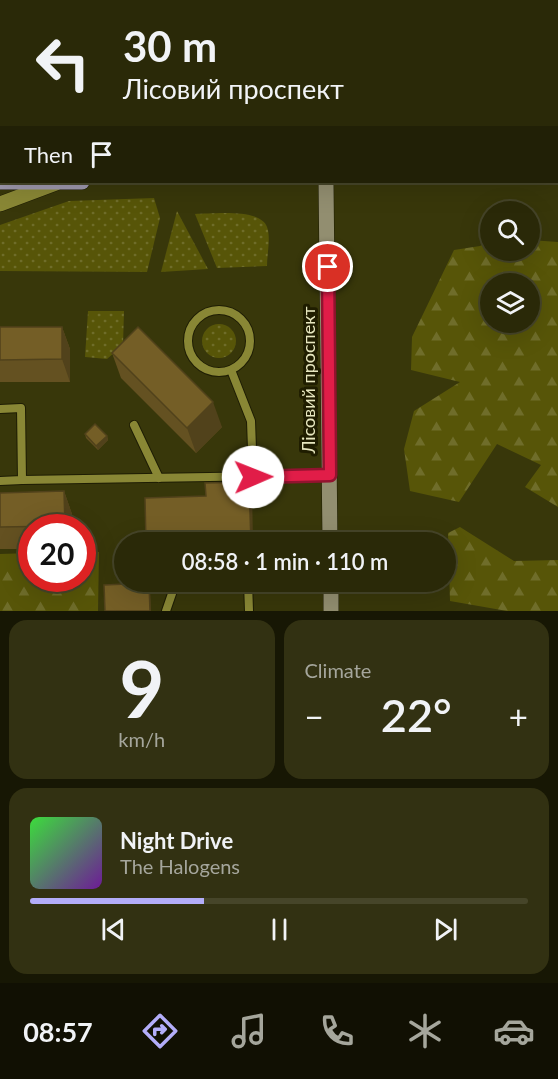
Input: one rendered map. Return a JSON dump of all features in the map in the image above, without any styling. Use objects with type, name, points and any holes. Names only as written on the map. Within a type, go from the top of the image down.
[{"type":"street","points":[[0,204],[56,183]]},
{"type":"street","name":"Лісовий проспект","points":[[326,183],[330,532]]},
{"type":"street","points":[[331,592],[331,611]]},
{"type":"lane","points":[[214,310],[224,310],[242,320],[250,338],[250,348],[246,357],[231,370],[220,373],[201,367],[193,359],[189,350],[190,329],[196,320],[214,310]]},
{"type":"lane","points":[[231,370],[251,421],[253,477]]},
{"type":"lane","points":[[0,409],[21,408],[22,480]]},
{"type":"lane","points":[[134,425],[159,478]]},
{"type":"lane","points":[[0,481],[330,475]]},
{"type":"lane","points":[[166,611],[173,592]]},
{"type":"lane","points":[[248,592],[249,611]]},
{"type":"green space","points":[[154,198],[160,218],[147,272],[0,271],[0,225],[69,201]]},
{"type":"green space","points":[[177,211],[208,269],[161,272]]},
{"type":"green space","points":[[235,213],[256,217],[263,221],[269,236],[267,266],[217,268],[195,214]]},
{"type":"green space","points":[[540,241],[558,242],[558,507],[525,487],[541,465],[497,444],[459,502],[410,491],[404,449],[414,411],[460,382],[411,370],[412,337],[454,250],[480,246],[480,261],[540,261]]},
{"type":"green space","points":[[88,311],[124,311],[123,345],[107,359],[85,357]]},
{"type":"green space","points":[[219,324],[231,329],[236,341],[231,353],[219,358],[207,353],[202,341],[207,329]]},
{"type":"green space","points":[[460,527],[514,561],[558,560],[558,611],[507,611],[450,601],[450,592],[456,592],[456,532],[450,532]]},
{"type":"green space","points":[[96,552],[99,552],[98,611],[0,611],[0,554],[18,553],[18,592],[96,592]]},
{"type":"building","points":[[0,327],[62,327],[62,359],[0,360]]},
{"type":"building","points":[[138,327],[213,402],[187,428],[112,353]]},
{"type":"building","points":[[95,424],[107,436],[96,446],[85,434]]},
{"type":"building","points":[[249,482],[251,532],[146,532],[145,498],[206,496],[205,483]]},
{"type":"building","points":[[64,491],[65,514],[18,514],[18,527],[0,527],[0,493]]},
{"type":"building","points":[[104,585],[114,585],[114,592],[149,592],[150,611],[105,611]]},
{"type":"route","points":[[253,477],[330,475],[328,267]]}]
